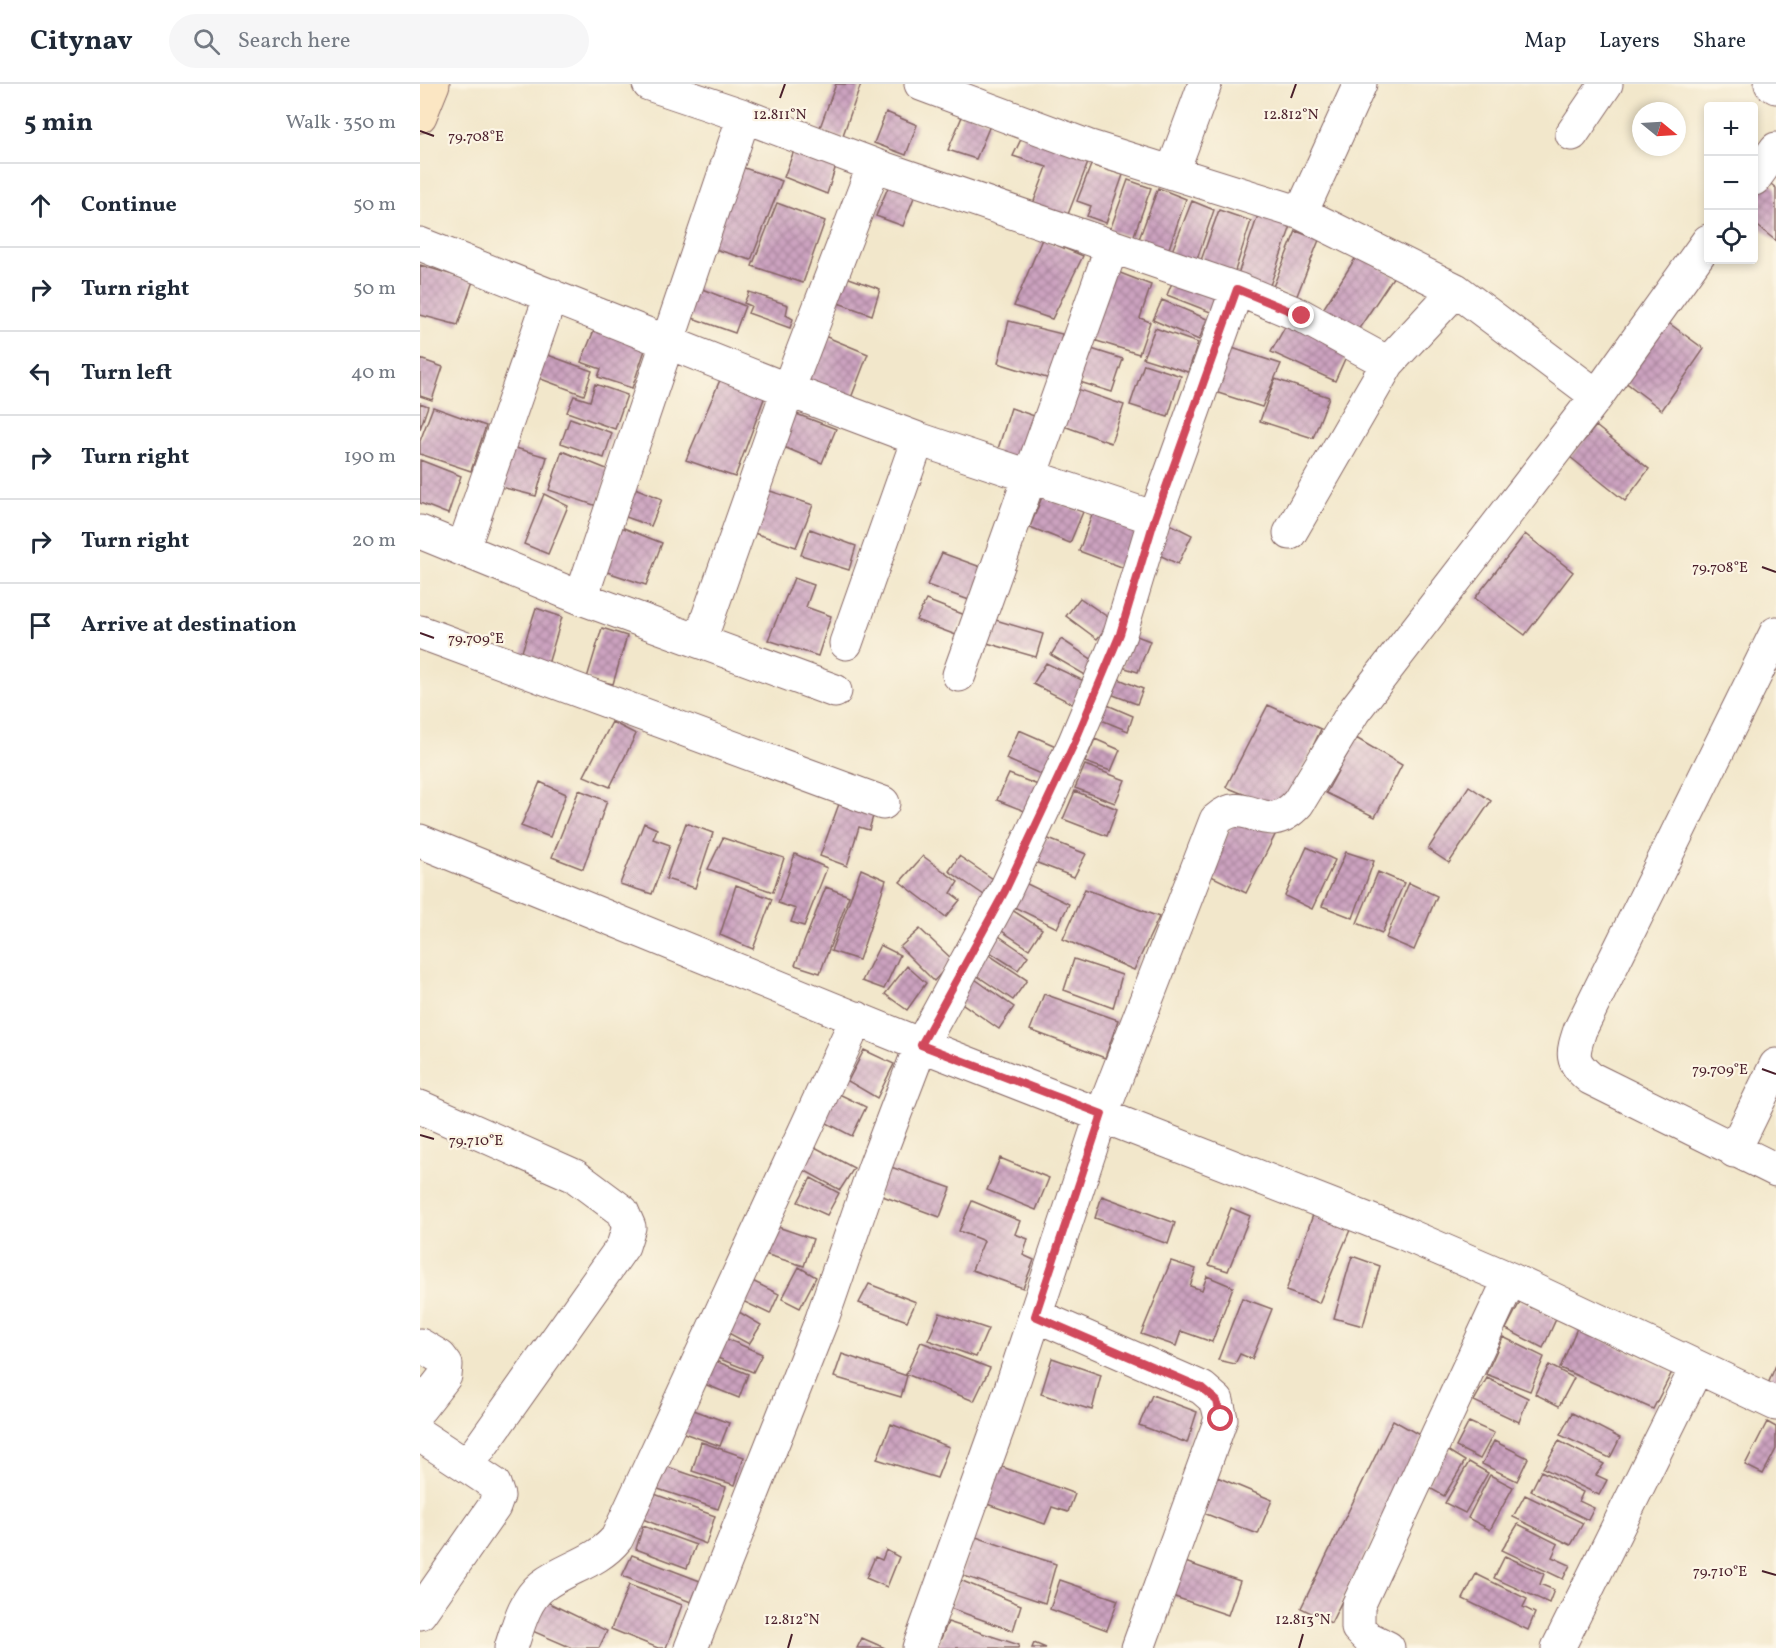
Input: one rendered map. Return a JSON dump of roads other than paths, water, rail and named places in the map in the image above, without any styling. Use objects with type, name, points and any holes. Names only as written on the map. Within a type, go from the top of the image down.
[{"type":"main road","points":[[420,116],[433,84]]},
{"type":"street","points":[[649,84],[744,116],[874,165],[1237,289],[1302,316],[1388,363]]},
{"type":"street","points":[[921,84],[972,93],[1087,146],[1301,213],[1456,290],[1597,396]]},
{"type":"street","points":[[1172,173],[1205,84]]},
{"type":"street","points":[[1301,213],[1360,84]]},
{"type":"street","points":[[1572,134],[1606,84]]},
{"type":"street","points":[[1770,84],[1776,87]]},
{"type":"street","points":[[581,598],[744,116]]},
{"type":"street","points":[[1758,174],[1776,149]]},
{"type":"street","points":[[700,640],[788,390],[874,165]]},
{"type":"street","points":[[420,244],[918,439],[1155,518]]},
{"type":"street","points":[[959,675],[1112,246]]},
{"type":"street","points":[[919,1648],[1035,1316],[1102,1114],[1216,820],[1226,811],[1239,809],[1270,820],[1287,815],[1298,803],[1354,711],[1597,396],[1704,247]]},
{"type":"street","points":[[691,1648],[822,1319],[875,1166],[921,1045],[1005,891],[1074,744],[1120,634],[1155,518],[1237,289]]},
{"type":"street","points":[[1290,533],[1388,363],[1456,290]]},
{"type":"street","points":[[463,549],[551,295]]},
{"type":"street","points":[[846,643],[918,439]]},
{"type":"street","points":[[420,532],[581,598],[835,691]]},
{"type":"street","points":[[420,632],[883,803]]},
{"type":"street","points":[[1776,633],[1767,675],[1580,1030],[1573,1053],[1578,1068],[1590,1078],[1776,1170]]},
{"type":"street","points":[[420,841],[921,1045],[1405,1234],[1510,1279],[1776,1404]]},
{"type":"street","points":[[511,1648],[527,1605],[542,1586],[607,1551],[617,1538],[857,1018]]},
{"type":"street","points":[[1734,1151],[1776,1065]]},
{"type":"street","points":[[420,1107],[575,1176],[622,1211],[629,1227],[623,1246],[467,1466]]},
{"type":"street","points":[[1388,1648],[1368,1638],[1358,1628],[1358,1606],[1510,1279]]},
{"type":"street","points":[[1035,1316],[1202,1388],[1217,1401],[1221,1419],[1138,1648]]},
{"type":"street","points":[[420,1345],[440,1357],[446,1365],[444,1376],[420,1408]]},
{"type":"street","points":[[1558,1648],[1697,1367]]},
{"type":"street","points":[[420,1435],[494,1484],[498,1496],[494,1507],[420,1613]]}]
